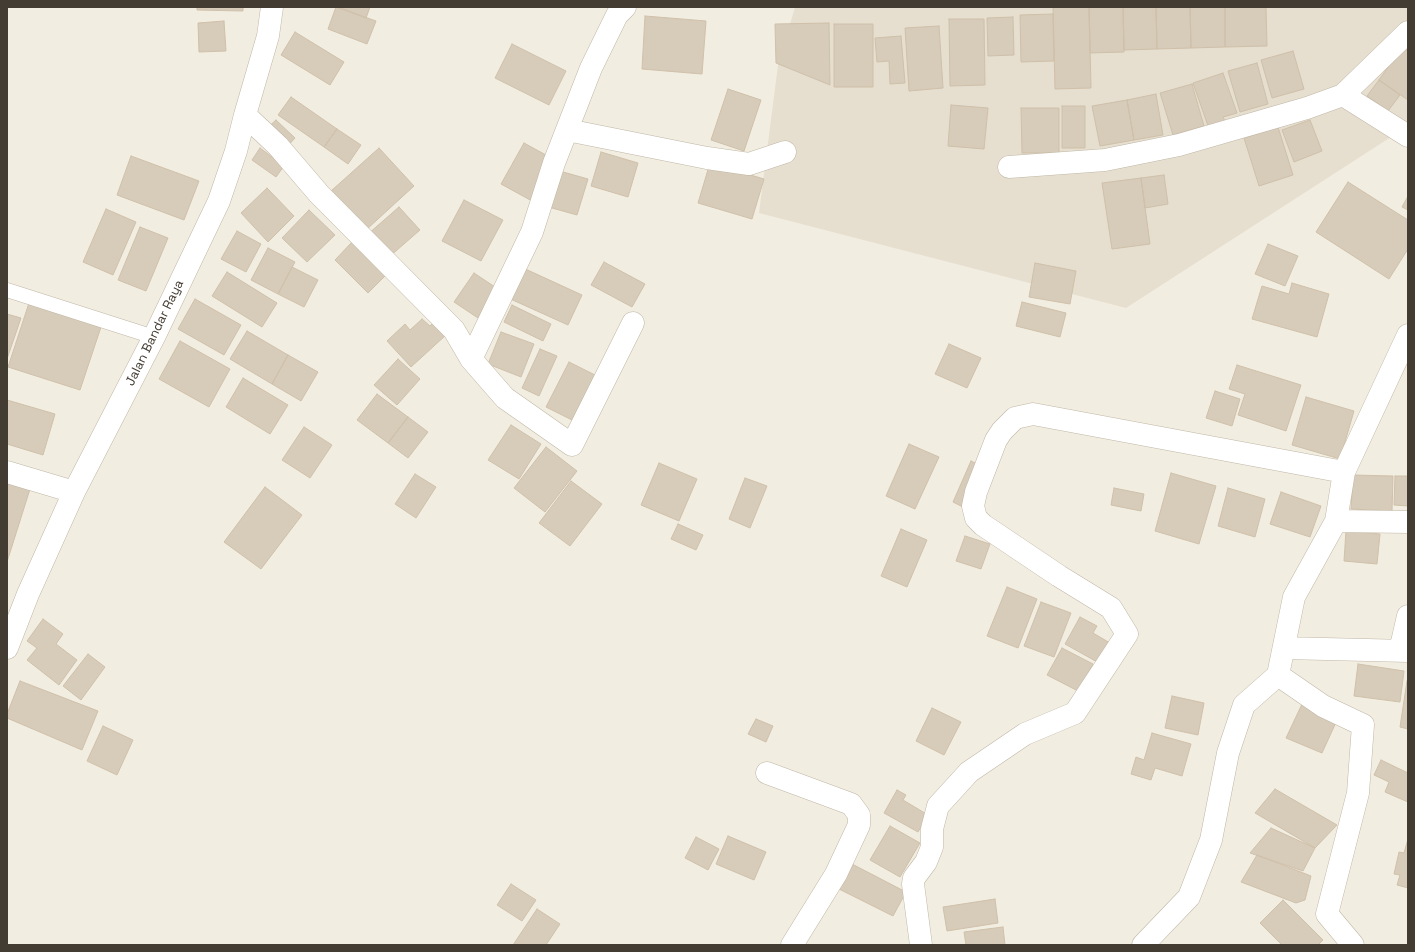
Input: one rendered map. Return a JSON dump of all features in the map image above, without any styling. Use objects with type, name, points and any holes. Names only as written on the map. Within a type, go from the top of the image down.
[{"type":"street","name":"Jalan Bandar Raya","points":[[7,648],[15,606],[154,337],[219,201],[236,151],[268,36],[272,7]]},
{"type":"street","points":[[471,359],[532,232],[554,163],[591,68],[617,15],[625,7]]},
{"type":"street","points":[[1009,167],[1105,160],[1179,145],[1307,108],[1343,95],[1408,32]]},
{"type":"street","points":[[1343,95],[1408,136]]},
{"type":"street","points":[[245,115],[278,146],[319,194],[454,330],[471,359],[506,398],[572,445],[633,323]]},
{"type":"street","points":[[566,130],[707,158],[749,164],[785,152]]},
{"type":"street","points":[[1143,945],[1189,897],[1211,840],[1228,753],[1244,705],[1278,674],[1294,597],[1336,521],[1344,472],[1408,335]]},
{"type":"street","points":[[922,945],[913,884],[914,878],[926,862],[932,847],[932,829],[938,806],[969,772],[1018,738],[1075,713],[1127,634],[1110,608],[983,525],[976,518],[973,506],[976,492],[996,440],[1002,430],[1015,418],[1033,414],[1344,472]]},
{"type":"street","points":[[7,472],[74,492]]},
{"type":"street","points":[[1336,521],[1408,522]]},
{"type":"street","points":[[1284,648],[1404,651],[1408,616]]},
{"type":"street","points":[[1278,674],[1323,706],[1363,725],[1358,793],[1327,914],[1353,945]]},
{"type":"street","points":[[767,773],[852,804],[859,815],[859,825],[836,874],[792,945]]},
{"type":"lane","points":[[7,290],[154,337]]},
{"type":"shaded area","points":[[795,7],[1408,7],[1408,126],[1126,308],[759,213],[778,65]]},
{"type":"building","points":[[197,7],[243,7],[243,11],[197,10]]},
{"type":"building","points":[[336,7],[376,21],[367,44],[328,29]]},
{"type":"building","points":[[338,7],[370,7],[366,18]]},
{"type":"building","points":[[1053,7],[1089,7],[1091,88],[1055,89]]},
{"type":"building","points":[[1089,7],[1123,7],[1124,52],[1090,53]]},
{"type":"building","points":[[1123,7],[1156,7],[1157,49],[1124,50]]},
{"type":"building","points":[[1156,7],[1190,7],[1191,48],[1157,49]]},
{"type":"building","points":[[1190,7],[1225,7],[1225,47],[1191,48]]},
{"type":"building","points":[[1225,7],[1266,7],[1267,46],[1225,47]]},
{"type":"building","points":[[1053,14],[1054,61],[1021,62],[1020,15]]},
{"type":"building","points":[[645,16],[706,21],[702,74],[642,69]]},
{"type":"building","points":[[1013,17],[1014,55],[988,56],[987,18]]},
{"type":"building","points":[[949,19],[984,19],[985,85],[950,86]]},
{"type":"building","points":[[224,21],[226,51],[199,52],[198,23]]},
{"type":"building","points":[[829,23],[830,85],[776,63],[775,24]]},
{"type":"building","points":[[834,24],[873,24],[873,87],[834,87]]},
{"type":"building","points":[[939,26],[943,88],[909,91],[905,28]]},
{"type":"building","points":[[295,32],[344,62],[330,85],[281,55]]},
{"type":"building","points":[[901,36],[905,83],[890,84],[889,61],[877,62],[875,38]]},
{"type":"building","points":[[512,44],[566,71],[549,105],[495,78]]},
{"type":"building","points":[[1402,47],[1408,51],[1408,100],[1379,80]]},
{"type":"building","points":[[1293,51],[1304,89],[1272,98],[1261,60]]},
{"type":"building","points":[[1257,63],[1268,104],[1240,112],[1228,71]]},
{"type":"building","points":[[1223,73],[1237,113],[1223,117],[1225,121],[1208,126],[1193,83]]},
{"type":"building","points":[[1379,80],[1400,95],[1388,111],[1367,96]]},
{"type":"building","points":[[1192,84],[1204,126],[1173,135],[1160,93]]},
{"type":"building","points":[[728,89],[761,100],[744,151],[711,140]]},
{"type":"building","points":[[1156,94],[1163,135],[1134,140],[1127,100]]},
{"type":"building","points":[[291,97],[337,129],[324,147],[278,115]]},
{"type":"building","points":[[1127,100],[1134,140],[1100,146],[1092,106]]},
{"type":"building","points":[[951,105],[988,108],[984,149],[948,146]]},
{"type":"building","points":[[1062,106],[1085,106],[1085,148],[1062,148]]},
{"type":"building","points":[[1021,108],[1059,108],[1059,153],[1022,153]]},
{"type":"building","points":[[276,120],[295,138],[285,149],[265,130]]},
{"type":"building","points":[[1310,120],[1322,151],[1294,162],[1282,130]]},
{"type":"building","points":[[1278,127],[1293,175],[1259,186],[1244,138]]},
{"type":"building","points":[[337,129],[361,145],[348,164],[324,147]]},
{"type":"building","points":[[524,143],[555,160],[532,201],[501,184]]},
{"type":"building","points":[[260,148],[284,166],[276,177],[252,160]]},
{"type":"building","points":[[379,148],[414,186],[366,230],[331,191]]},
{"type":"building","points":[[601,152],[638,163],[628,197],[591,186]]},
{"type":"building","points":[[131,156],[199,181],[184,220],[117,195]]},
{"type":"building","points":[[710,163],[764,179],[752,219],[698,203]]},
{"type":"building","points":[[556,170],[588,179],[577,215],[545,206]]},
{"type":"building","points":[[1164,175],[1168,204],[1145,208],[1141,178]]},
{"type":"building","points":[[1141,178],[1150,244],[1112,249],[1102,183]]},
{"type":"building","points":[[1348,182],[1408,220],[1408,249],[1389,279],[1316,232]]},
{"type":"building","points":[[267,188],[294,216],[268,242],[241,213]]},
{"type":"building","points":[[1408,196],[1408,210],[1402,207]]},
{"type":"building","points":[[464,200],[503,220],[481,261],[442,241]]},
{"type":"building","points":[[399,207],[420,230],[389,257],[368,234]]},
{"type":"building","points":[[106,209],[136,222],[113,275],[83,262]]},
{"type":"building","points":[[309,210],[335,235],[307,262],[282,238]]},
{"type":"building","points":[[140,227],[168,238],[146,291],[118,280]]},
{"type":"building","points":[[237,231],[261,244],[246,272],[221,259]]},
{"type":"building","points":[[353,241],[387,274],[368,293],[335,260]]},
{"type":"building","points":[[1268,244],[1298,256],[1285,286],[1255,274]]},
{"type":"building","points":[[268,248],[295,262],[278,294],[251,280]]},
{"type":"building","points":[[604,262],[645,284],[632,307],[591,285]]},
{"type":"building","points":[[1035,263],[1076,271],[1070,304],[1029,297]]},
{"type":"building","points":[[292,267],[318,280],[304,307],[278,294]]},
{"type":"building","points":[[521,267],[582,295],[568,325],[506,297]]},
{"type":"building","points":[[227,272],[277,303],[262,327],[212,296]]},
{"type":"building","points":[[474,273],[498,289],[478,318],[454,302]]},
{"type":"building","points":[[1292,283],[1329,294],[1317,337],[1252,319],[1262,286],[1289,294]]},
{"type":"building","points":[[195,299],[241,325],[224,355],[178,329]]},
{"type":"building","points":[[1022,302],[1066,313],[1060,337],[1016,326]]},
{"type":"building","points":[[29,303],[101,327],[80,390],[8,367]]},
{"type":"building","points":[[512,305],[551,324],[543,341],[504,322]]},
{"type":"building","points":[[7,314],[21,318],[7,359]]},
{"type":"building","points":[[422,319],[430,326],[434,322],[446,335],[411,367],[387,341],[405,324],[410,330]]},
{"type":"building","points":[[247,331],[288,355],[272,384],[230,359]]},
{"type":"building","points":[[501,332],[534,344],[521,377],[488,364]]},
{"type":"building","points":[[180,341],[230,369],[209,407],[159,379]]},
{"type":"building","points":[[949,344],[981,358],[967,388],[935,374]]},
{"type":"building","points":[[540,349],[557,356],[539,396],[522,388]]},
{"type":"building","points":[[288,355],[318,372],[301,401],[272,384]]},
{"type":"building","points":[[398,359],[420,379],[397,405],[374,385]]},
{"type":"building","points":[[569,362],[595,375],[572,420],[546,407]]},
{"type":"building","points":[[1237,365],[1301,385],[1286,431],[1238,415],[1245,394],[1229,389]]},
{"type":"building","points":[[243,378],[288,405],[270,434],[226,407]]},
{"type":"building","points":[[1215,391],[1240,399],[1232,426],[1206,418]]},
{"type":"building","points":[[377,394],[408,417],[388,443],[357,420]]},
{"type":"building","points":[[1306,397],[1354,411],[1340,459],[1292,445]]},
{"type":"building","points":[[7,400],[55,414],[43,455],[7,444]]},
{"type":"building","points":[[408,417],[428,432],[408,458],[388,443]]},
{"type":"building","points":[[511,425],[541,444],[519,479],[488,460]]},
{"type":"building","points":[[304,427],[332,445],[310,478],[282,460]]},
{"type":"building","points":[[909,444],[939,457],[915,509],[886,496]]},
{"type":"building","points":[[546,447],[577,471],[545,512],[514,488]]},
{"type":"building","points":[[971,461],[981,466],[963,507],[953,502]]},
{"type":"building","points":[[659,463],[697,479],[679,521],[641,505]]},
{"type":"building","points":[[1171,473],[1216,486],[1199,544],[1155,531]]},
{"type":"building","points":[[415,474],[436,487],[416,518],[395,504]]},
{"type":"building","points":[[1353,475],[1393,476],[1392,511],[1351,509]]},
{"type":"building","points":[[1395,476],[1408,476],[1408,506],[1394,505]]},
{"type":"building","points":[[745,478],[767,486],[750,528],[729,519]]},
{"type":"building","points":[[571,481],[602,504],[570,546],[539,523]]},
{"type":"building","points":[[7,482],[30,489],[7,562]]},
{"type":"building","points":[[265,487],[302,515],[261,569],[224,542]]},
{"type":"building","points":[[1114,488],[1144,494],[1141,511],[1111,505]]},
{"type":"building","points":[[1228,488],[1265,499],[1255,537],[1218,526]]},
{"type":"building","points":[[1281,492],[1321,506],[1310,537],[1270,524]]},
{"type":"building","points":[[678,524],[703,535],[696,550],[671,539]]},
{"type":"building","points":[[901,529],[927,540],[907,587],[881,576]]},
{"type":"building","points":[[1346,531],[1380,534],[1377,564],[1344,561]]},
{"type":"building","points":[[965,536],[990,544],[981,569],[956,561]]},
{"type":"building","points":[[1007,587],[1037,599],[1018,648],[987,636]]},
{"type":"building","points":[[1041,602],[1071,613],[1054,657],[1024,646]]},
{"type":"building","points":[[1080,617],[1097,626],[1093,633],[1110,643],[1099,663],[1065,644]]},
{"type":"building","points":[[43,619],[63,634],[56,644],[77,660],[59,685],[27,660],[37,648],[27,641]]},
{"type":"building","points":[[1062,648],[1093,664],[1078,691],[1047,675]]},
{"type":"building","points":[[88,654],[105,667],[81,700],[63,686]]},
{"type":"building","points":[[1358,664],[1404,671],[1400,702],[1354,696]]},
{"type":"building","points":[[20,681],[98,711],[82,750],[7,718],[7,714]]},
{"type":"building","points":[[1408,681],[1408,729],[1400,727]]},
{"type":"building","points":[[1172,696],[1204,703],[1198,735],[1165,728]]},
{"type":"building","points":[[1303,702],[1338,718],[1322,753],[1286,738]]},
{"type":"building","points":[[932,708],[961,722],[944,755],[916,741]]},
{"type":"building","points":[[756,719],[773,726],[766,742],[748,734]]},
{"type":"building","points":[[103,726],[133,740],[117,775],[87,761]]},
{"type":"building","points":[[1152,733],[1191,744],[1182,776],[1155,768],[1151,780],[1131,774],[1136,757],[1144,760]]},
{"type":"building","points":[[1381,760],[1408,773],[1408,802],[1385,792],[1389,782],[1374,775]]},
{"type":"building","points":[[1275,789],[1337,825],[1315,848],[1255,813]]},
{"type":"building","points":[[897,790],[906,795],[903,800],[928,815],[918,832],[884,813]]},
{"type":"building","points":[[890,826],[920,843],[900,877],[870,860]]},
{"type":"building","points":[[1271,828],[1315,848],[1303,871],[1250,853]]},
{"type":"building","points":[[728,836],[766,852],[754,880],[716,864]]},
{"type":"building","points":[[696,837],[719,849],[708,870],[685,858]]},
{"type":"building","points":[[1408,839],[1408,888],[1397,885],[1400,875],[1394,874],[1399,852],[1404,853]]},
{"type":"building","points":[[1257,855],[1311,876],[1305,900],[1296,903],[1241,882]]},
{"type":"building","points":[[852,864],[906,892],[893,916],[839,889]]},
{"type":"building","points":[[511,884],[536,900],[522,921],[497,905]]},
{"type":"building","points":[[995,899],[998,923],[947,931],[943,907]]},
{"type":"building","points":[[1283,900],[1323,940],[1318,945],[1282,945],[1260,923]]},
{"type":"building","points":[[537,909],[560,924],[546,945],[513,945]]},
{"type":"building","points":[[1003,927],[1005,945],[966,945],[964,932]]}]
